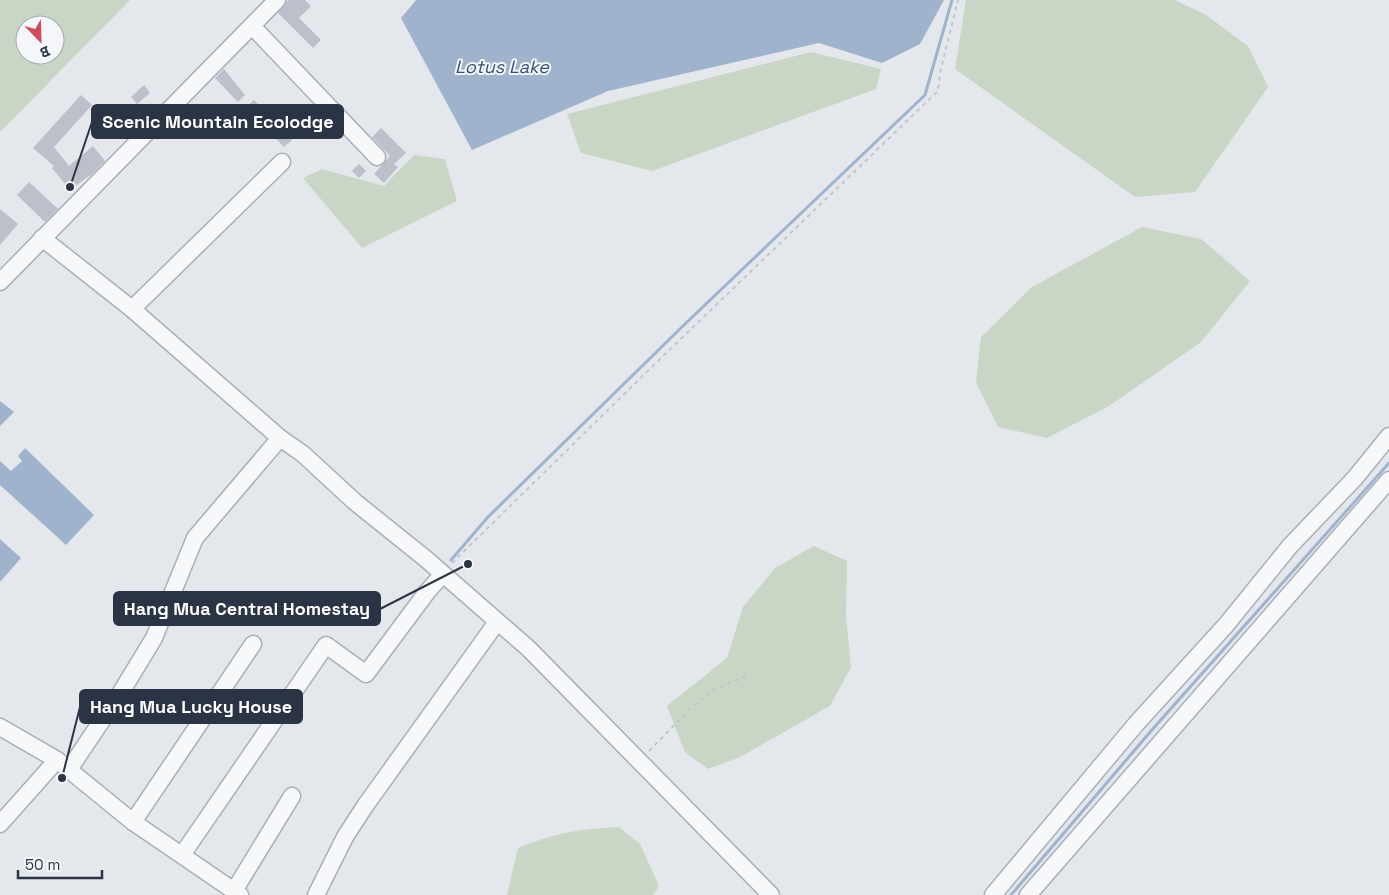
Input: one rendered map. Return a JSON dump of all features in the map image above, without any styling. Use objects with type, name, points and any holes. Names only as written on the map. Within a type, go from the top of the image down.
[{"type":"street","points":[[0,282],[277,0]]},
{"type":"street","points":[[252,26],[378,157]]},
{"type":"street","points":[[132,309],[282,162]]},
{"type":"street","points":[[42,238],[132,309],[280,438],[303,454],[528,648],[771,895]]},
{"type":"street","points":[[993,895],[1136,724],[1226,625],[1290,546],[1355,478],[1389,436]]},
{"type":"street","points":[[0,824],[63,766],[123,689],[154,638],[195,538],[280,438]]},
{"type":"street","points":[[1028,895],[1389,480]]},
{"type":"street","points":[[182,855],[326,644],[366,674],[426,592],[442,575]]},
{"type":"street","points":[[316,895],[345,837],[365,806],[497,622]]},
{"type":"street","points":[[133,822],[254,644]]},
{"type":"street","points":[[0,727],[63,766],[133,822],[237,893],[292,796]]},
{"type":"path","points":[[442,575],[458,555],[938,91],[940,73],[958,0]]},
{"type":"path","points":[[640,760],[692,707],[715,689],[747,676]]},
{"type":"green space","points":[[0,0],[130,0],[0,132]]},
{"type":"green space","points":[[966,0],[1175,0],[1206,15],[1248,46],[1268,87],[1195,192],[1135,197],[955,69]]},
{"type":"green space","points":[[811,52],[881,69],[876,89],[652,171],[581,153],[567,114]]},
{"type":"green space","points":[[414,155],[445,159],[457,201],[362,248],[303,178],[322,169],[384,186]]},
{"type":"green space","points":[[1142,227],[1201,239],[1250,281],[1201,342],[1109,406],[1047,438],[998,427],[976,383],[981,337],[1032,287]]},
{"type":"green space","points":[[814,546],[847,561],[846,615],[851,667],[830,706],[740,757],[708,769],[685,752],[667,706],[727,658],[743,607],[775,568]]},
{"type":"green space","points":[[619,827],[640,844],[659,886],[653,895],[507,895],[518,848],[567,833]]},
{"type":"water","name":"Lotus Lake","points":[[416,0],[944,0],[920,44],[882,63],[819,43],[608,91],[472,150],[401,18]]},
{"type":"water","points":[[0,401],[14,412],[0,426]]},
{"type":"water","points":[[25,448],[94,515],[66,545],[0,485],[0,461],[11,471],[22,461],[18,456]]},
{"type":"water","points":[[0,539],[21,558],[0,582]]},
{"type":"building","points":[[288,0],[305,0],[311,6],[299,18],[321,40],[313,48],[278,13]]},
{"type":"building","points":[[224,69],[245,95],[238,102],[215,78]]},
{"type":"building","points":[[144,85],[150,93],[137,104],[131,97]]},
{"type":"building","points":[[81,95],[92,105],[54,147],[69,166],[93,146],[105,161],[92,174],[70,190],[52,168],[54,166],[33,148]]},
{"type":"building","points":[[254,100],[292,140],[284,147],[246,107]]},
{"type":"building","points":[[381,128],[406,153],[394,164],[398,167],[384,183],[374,174],[390,156],[372,137]]},
{"type":"building","points":[[359,164],[366,171],[359,178],[352,171]]},
{"type":"building","points":[[29,182],[58,209],[45,222],[17,195]]},
{"type":"building","points":[[0,209],[18,224],[0,245]]},
{"type":"waterway","points":[[451,560],[488,517],[685,324],[925,95],[952,0]]},
{"type":"waterway","points":[[1011,895],[1151,731],[1389,463]]},
{"type":"place","name":"Scenic Mountain Ecolodge","points":[[70,187]]},
{"type":"place","name":"Hang Mua Central Homestay","points":[[468,564]]},
{"type":"place","name":"Hang Mua Lucky House","points":[[62,778]]}]
